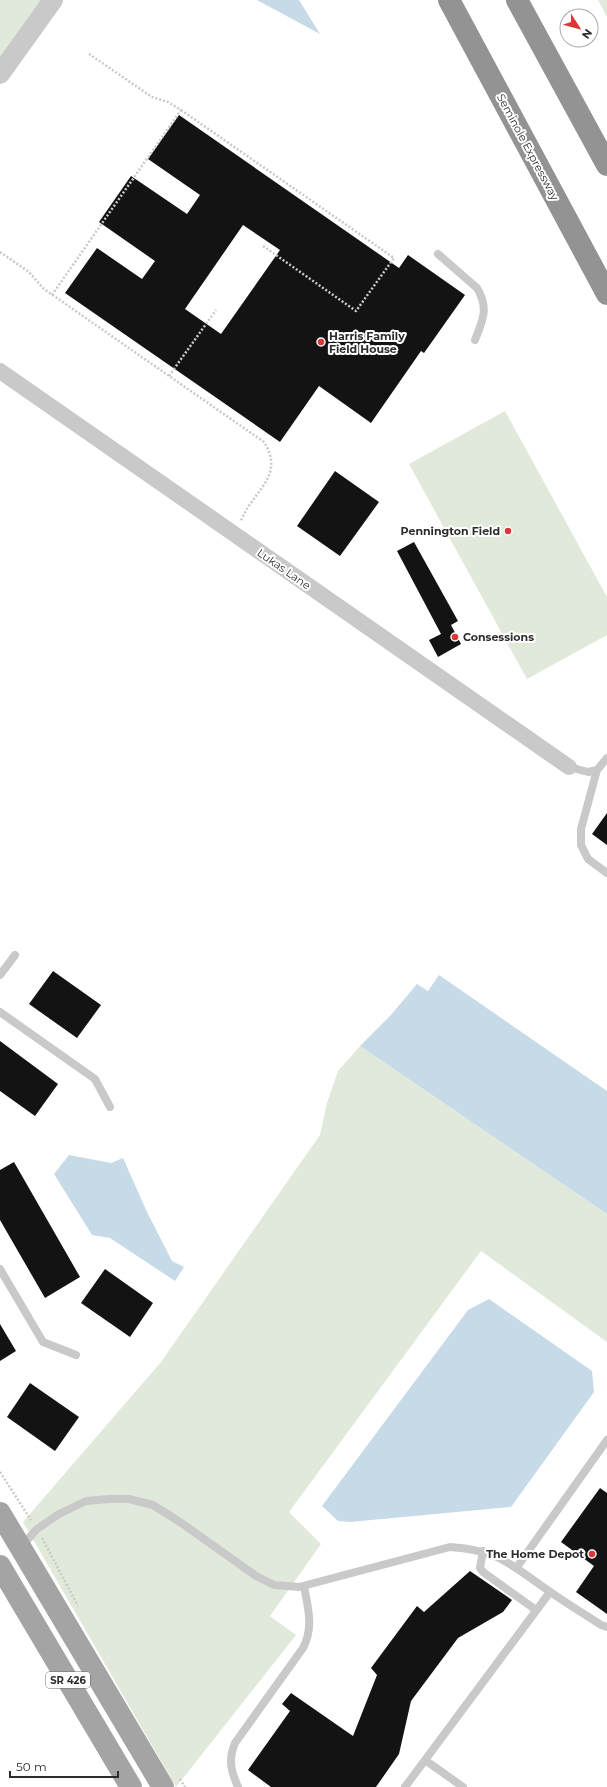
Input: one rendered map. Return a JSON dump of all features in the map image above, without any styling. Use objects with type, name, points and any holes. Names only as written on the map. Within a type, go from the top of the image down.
[{"type":"highway","name":"Seminole Expressway","points":[[449,0],[607,294]]},
{"type":"highway","points":[[517,0],[607,165]]},
{"type":"main road","name":"SR 426","points":[[0,1513],[170,1780]]},
{"type":"main road","name":"SR 426","points":[[1,1572],[131,1787]]},
{"type":"street","points":[[0,74],[53,0]]},
{"type":"street","name":"Lukas Lane","points":[[0,371],[568,767]]},
{"type":"street","points":[[1,1572],[21,1548]]},
{"type":"lane","points":[[438,254],[477,288],[482,296],[484,313],[475,340]]},
{"type":"lane","points":[[607,758],[598,770],[581,829],[580,845],[588,859],[607,873]]},
{"type":"lane","points":[[568,767],[588,772],[598,770]]},
{"type":"lane","points":[[0,975],[15,954]]},
{"type":"lane","points":[[0,1012],[95,1079],[110,1107]]},
{"type":"lane","points":[[0,1269],[43,1342],[76,1355]]},
{"type":"lane","points":[[517,1567],[607,1440]]},
{"type":"lane","points":[[21,1548],[36,1529],[59,1514],[86,1501],[129,1499],[153,1505],[180,1522],[256,1576],[274,1585],[304,1586],[450,1547],[473,1548],[494,1554],[517,1567],[550,1592],[601,1625],[607,1627]]},
{"type":"lane","points":[[483,1551],[480,1568],[483,1572],[536,1610]]},
{"type":"lane","points":[[238,1787],[231,1772],[230,1762],[230,1754],[235,1743],[303,1648],[309,1636],[310,1624],[304,1586]]},
{"type":"lane","points":[[405,1787],[550,1592]]},
{"type":"lane","points":[[425,1760],[463,1787]]},
{"type":"path","points":[[90,54],[152,97],[168,102],[181,110],[394,258],[356,311],[263,246]]},
{"type":"path","points":[[52,295],[181,110]]},
{"type":"path","points":[[0,252],[29,272],[40,287],[264,442],[267,446],[272,464],[270,475],[248,507],[241,525]]},
{"type":"path","points":[[169,376],[216,310]]},
{"type":"path","points":[[0,1472],[27,1514]]},
{"type":"path","points":[[44,1542],[80,1609]]},
{"type":"path","points":[[170,1780],[185,1787]]},
{"type":"green space","points":[[0,0],[43,0],[0,60]]},
{"type":"green space","points":[[598,0],[607,0],[607,17]]},
{"type":"green space","name":"Pennington Field","points":[[505,411],[607,597],[607,635],[527,679],[409,464]]},
{"type":"green space","points":[[360,1046],[607,1214],[607,1342],[481,1251],[289,1512],[321,1544],[270,1616],[296,1635],[176,1787],[23,1522],[161,1362],[320,1135],[327,1103],[338,1071]]},
{"type":"water","points":[[257,0],[299,0],[320,34]]},
{"type":"water","points":[[439,975],[607,1091],[607,1214],[360,1046],[390,1016],[417,984],[428,991]]},
{"type":"water","points":[[69,1155],[111,1163],[123,1158],[147,1212],[172,1261],[184,1267],[175,1281],[110,1238],[92,1235],[54,1174]]},
{"type":"water","points":[[489,1299],[592,1371],[594,1392],[511,1507],[350,1522],[338,1521],[322,1506],[468,1310]]},
{"type":"building","points":[[179,115],[399,268],[408,255],[465,295],[424,353],[421,351],[371,423],[319,386],[280,442],[65,293],[97,248],[142,279],[155,261],[99,222],[131,176],[187,214],[200,195],[148,159]],"holes":[[[243,225],[280,250],[221,334],[185,309]]]},
{"type":"building","points":[[335,471],[379,502],[340,556],[297,526]]},
{"type":"building","points":[[414,542],[458,621],[451,625],[461,644],[438,657],[429,640],[441,634],[397,551]]},
{"type":"building","points":[[607,813],[607,845],[592,834]]},
{"type":"building","points":[[53,971],[101,1005],[77,1038],[29,1004]]},
{"type":"building","points":[[0,1041],[58,1084],[35,1116],[0,1091]]},
{"type":"building","points":[[14,1162],[80,1277],[45,1298],[0,1220],[0,1170]]},
{"type":"building","points":[[105,1269],[153,1303],[130,1337],[81,1303]]},
{"type":"building","points":[[0,1324],[16,1351],[0,1361]]},
{"type":"building","points":[[30,1383],[79,1417],[55,1451],[7,1417]]},
{"type":"building","name":"The Home Depot","points":[[600,1488],[607,1493],[607,1614],[576,1592],[594,1566],[561,1542]]},
{"type":"building","points":[[470,1571],[512,1600],[503,1612],[458,1638],[411,1701],[399,1754],[376,1787],[271,1787],[248,1770],[290,1711],[282,1704],[291,1693],[353,1736],[377,1675],[371,1668],[417,1606],[424,1612]]},
{"type":"place","name":"Harris Family Field House","points":[[321,342]]},
{"type":"place","name":"Pennington Field","points":[[508,531]]},
{"type":"place","name":"Consessions","points":[[455,637]]},
{"type":"place","name":"The Home Depot","points":[[592,1554]]}]
